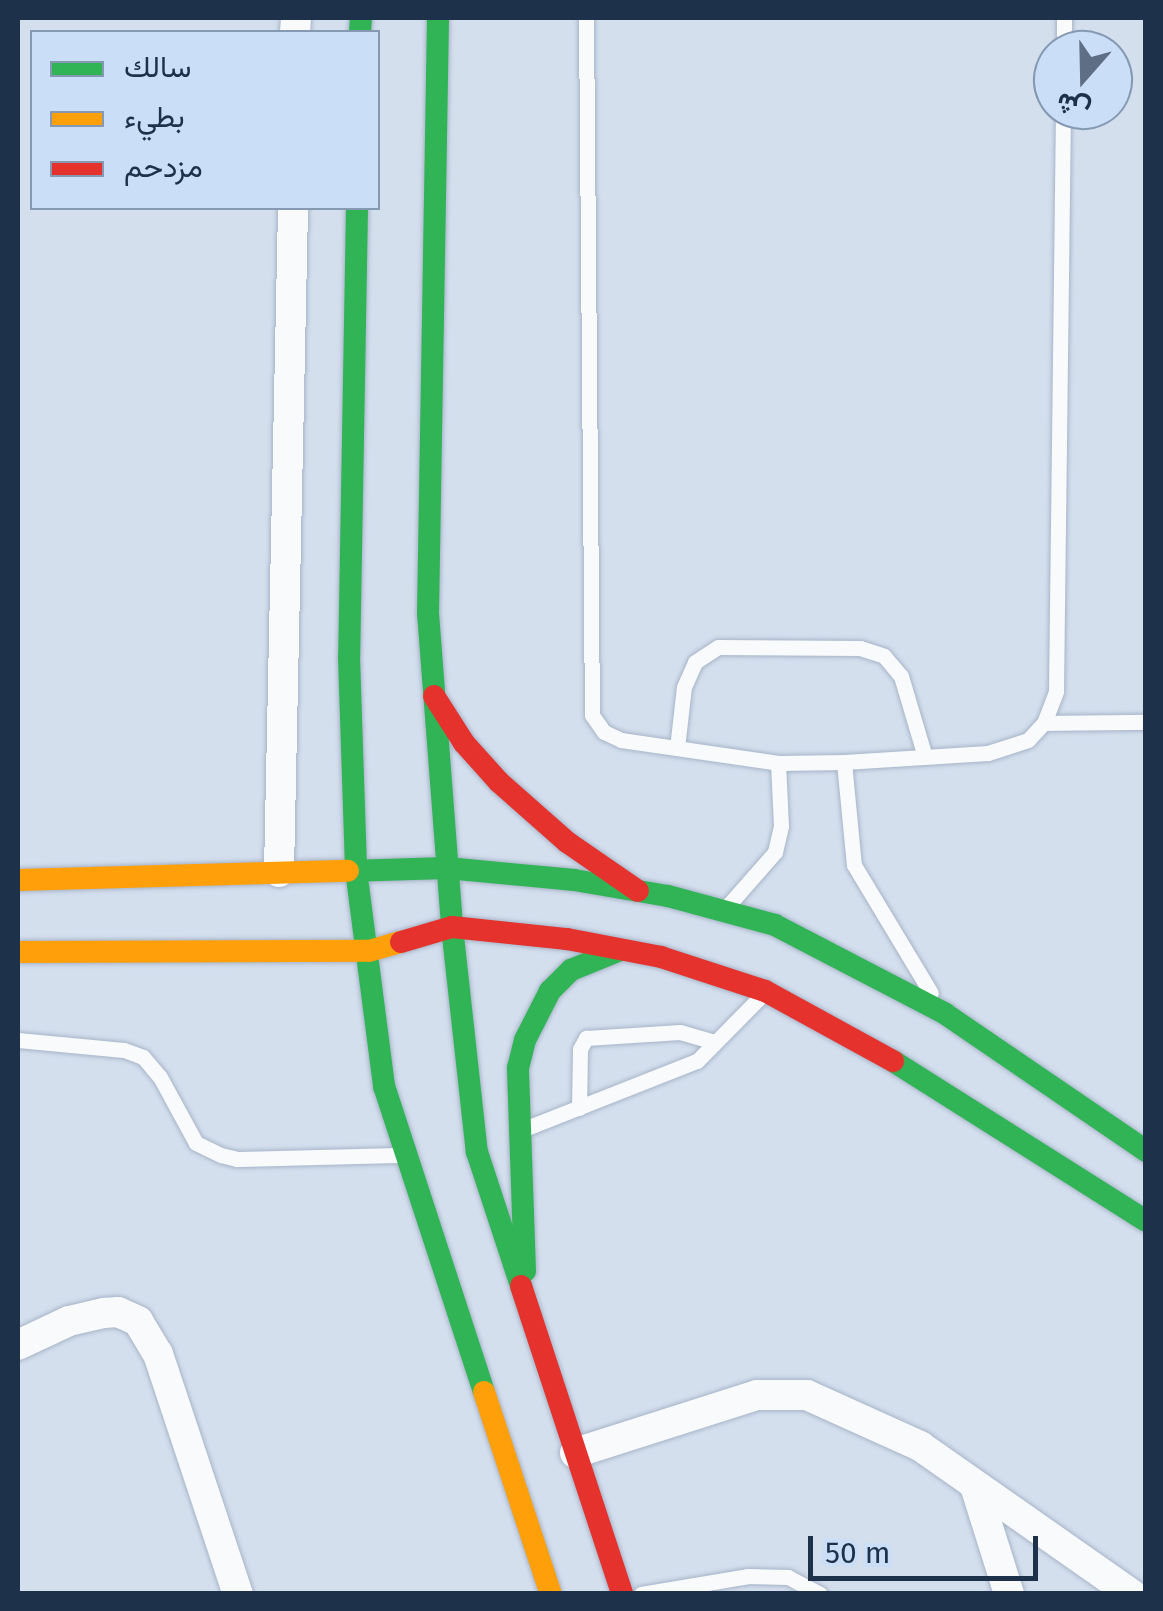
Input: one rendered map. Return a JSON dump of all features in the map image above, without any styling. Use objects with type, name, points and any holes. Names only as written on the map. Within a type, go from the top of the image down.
[{"type":"main road","points":[[438,18],[428,613],[452,926],[477,1152],[622,1594]]},
{"type":"main road","points":[[357,210],[349,657],[356,870],[384,1086],[551,1594]]},
{"type":"main road","points":[[432,694],[464,742],[499,782],[566,842],[638,891]]},
{"type":"main road","points":[[18,880],[447,868],[638,891],[724,910],[775,925],[944,1014],[1146,1150]]},
{"type":"main road","points":[[18,952],[369,951],[452,926],[567,939],[660,957],[765,992],[870,1047],[1146,1221]]},
{"type":"main road","points":[[526,1302],[518,1068],[534,1015],[571,970],[620,950]]},
{"type":"street","points":[[280,872],[293,210]]},
{"type":"street","points":[[18,1344],[69,1320],[104,1313],[118,1312],[138,1321],[158,1354],[238,1594]]},
{"type":"street","points":[[576,1454],[757,1395],[780,1392],[807,1396],[920,1446],[1132,1594]]},
{"type":"street","points":[[975,1486],[1008,1594]]},
{"type":"lane","points":[[586,18],[592,715],[604,732],[621,740],[778,762],[844,762],[988,753],[1028,740],[1044,723],[1056,691],[1063,130]]},
{"type":"lane","points":[[677,748],[684,687],[695,662],[718,647],[860,648],[884,656],[901,676],[924,757]]},
{"type":"lane","points":[[1044,723],[1146,722]]},
{"type":"lane","points":[[724,910],[775,852],[781,826],[778,762]]},
{"type":"lane","points":[[844,762],[854,866],[944,1014]]},
{"type":"lane","points":[[520,1131],[697,1061],[765,992]]},
{"type":"lane","points":[[579,1108],[580,1049],[586,1038],[680,1032],[716,1042]]},
{"type":"lane","points":[[18,1040],[124,1050],[143,1057],[160,1077],[196,1144],[221,1155],[237,1159],[407,1155]]},
{"type":"lane","points":[[641,1594],[748,1576],[788,1577],[820,1594]]},
{"type":"traffic: fast","points":[[360,30],[361,18]]},
{"type":"traffic: fast","points":[[438,18],[428,613],[452,927],[477,1152],[521,1286]]},
{"type":"traffic: fast","points":[[357,210],[349,657],[356,870],[384,1086],[484,1392]]},
{"type":"traffic: fast","points":[[348,871],[447,868],[574,880],[668,896],[775,925],[944,1013],[1146,1151]]},
{"type":"traffic: fast","points":[[525,1271],[518,1068],[525,1040],[550,991],[571,970],[620,950]]},
{"type":"traffic: fast","points":[[893,1061],[1146,1221]]},
{"type":"traffic: slow","points":[[18,880],[348,871]]},
{"type":"traffic: slow","points":[[18,952],[369,951],[401,942]]},
{"type":"traffic: slow","points":[[484,1392],[551,1594]]},
{"type":"traffic: jam","points":[[434,696],[464,743],[499,782],[567,842],[638,891]]},
{"type":"traffic: jam","points":[[401,942],[452,927],[567,939],[661,957],[765,991],[893,1061]]},
{"type":"traffic: jam","points":[[521,1286],[622,1594]]}]
